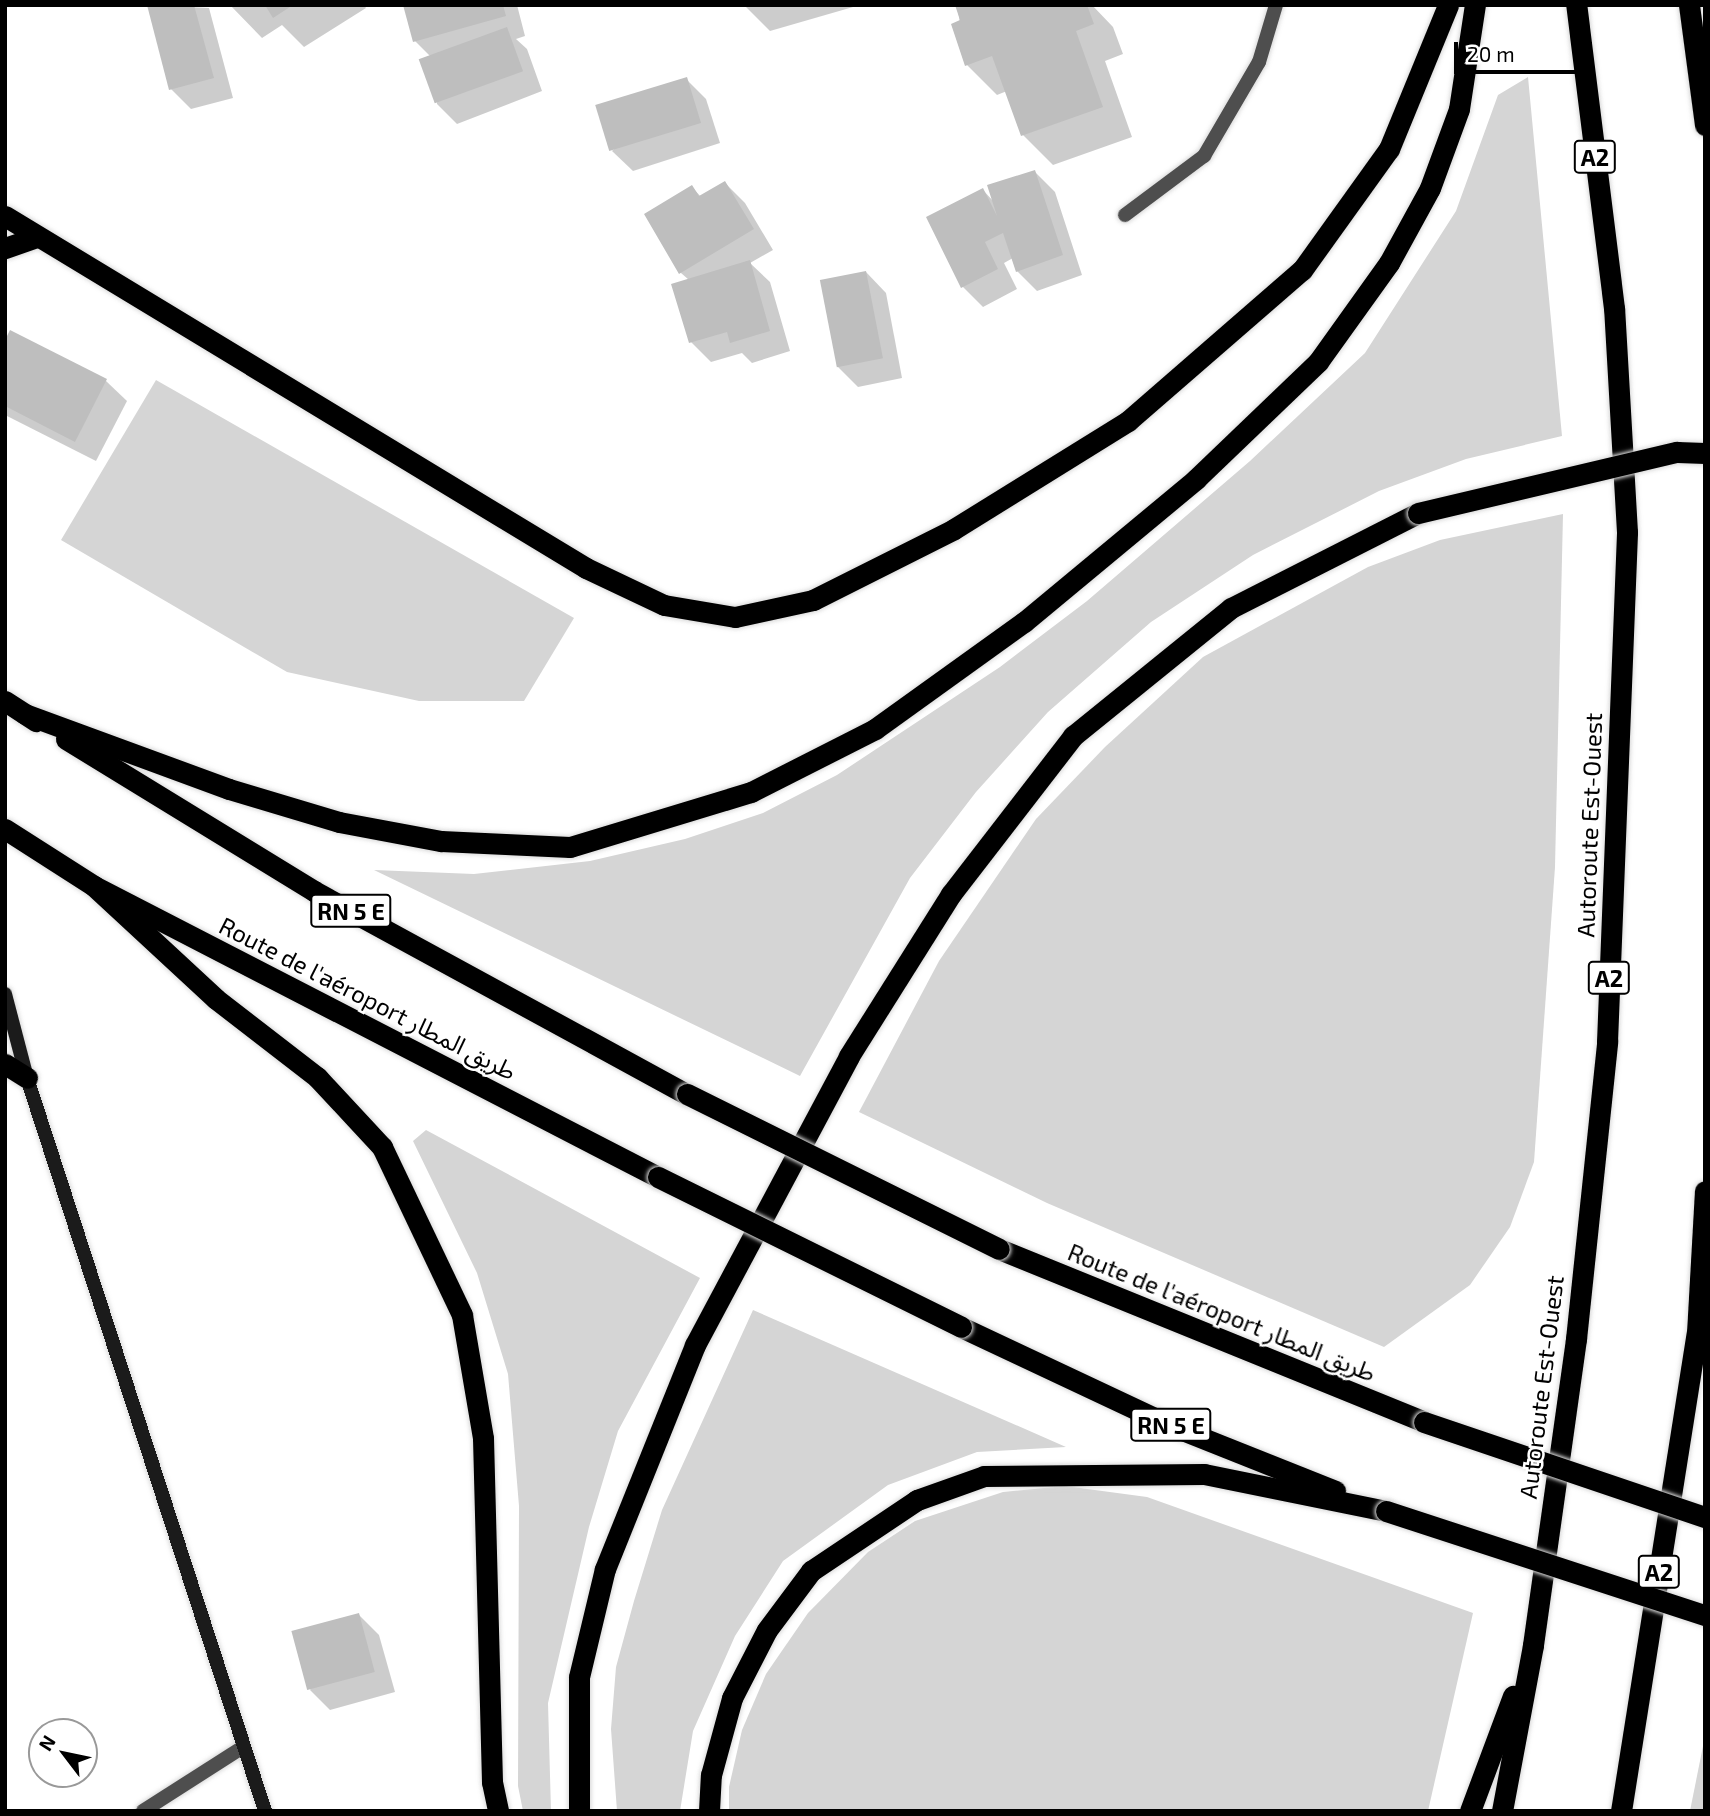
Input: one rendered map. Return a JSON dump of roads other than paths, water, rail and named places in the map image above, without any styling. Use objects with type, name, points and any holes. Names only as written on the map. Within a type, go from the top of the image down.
[{"type":"highway","points":[[5,216],[586,568],[664,605],[734,617],[813,600],[954,529],[1128,421],[1302,270],[1389,149],[1448,5]]},
{"type":"highway","points":[[25,714],[229,789],[340,822],[441,841],[570,847],[751,792],[875,729],[1024,622],[1196,479],[1318,362],[1389,263],[1430,188],[1459,110],[1475,5]]},
{"type":"highway","name":"Autoroute Est-Ouest","points":[[1502,1811],[1533,1645],[1576,1339],[1607,1042],[1627,532],[1614,308],[1576,5]]},
{"type":"highway","points":[[1689,5],[1705,125]]},
{"type":"highway","points":[[5,248],[37,237]]},
{"type":"highway","points":[[579,1811],[579,1677],[598,1596],[690,1357],[849,1056],[951,894],[1084,727],[1231,608],[1418,513],[1677,452],[1705,453]]},
{"type":"highway","name":"RN 5 E","points":[[5,701],[25,714]]},
{"type":"highway","name":"Route de l'aéroport طريق المطار","points":[[25,714],[314,891],[687,1094],[999,1249],[1424,1422],[1705,1517]]},
{"type":"highway","name":"Route de l'aéroport طريق المطار","points":[[5,829],[94,886],[658,1177],[961,1327],[1167,1424],[1386,1511]]},
{"type":"highway","points":[[94,886],[216,999],[317,1077],[382,1147],[462,1315],[483,1438],[492,1782],[498,1811]]},
{"type":"highway","points":[[5,1064],[27,1078]]},
{"type":"highway","name":"A2","points":[[1621,1811],[1701,1324],[1705,1191]]},
{"type":"highway","points":[[709,1811],[712,1776],[732,1698],[767,1630],[811,1571],[917,1500],[984,1476],[1204,1474],[1386,1511]]},
{"type":"highway","name":"RN 5 E","points":[[1386,1511],[1705,1615]]},
{"type":"highway","points":[[1470,1811],[1533,1645]]},
{"type":"main road","points":[[5,994],[27,1078],[265,1811]]},
{"type":"street","points":[[1125,215],[1204,156],[1259,62],[1276,5]]},
{"type":"street","points":[[143,1811],[243,1747]]}]
